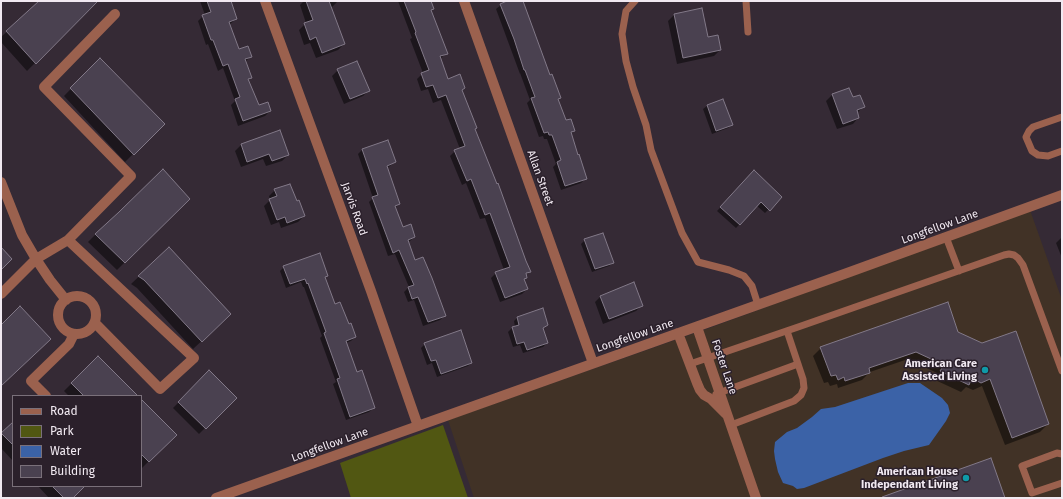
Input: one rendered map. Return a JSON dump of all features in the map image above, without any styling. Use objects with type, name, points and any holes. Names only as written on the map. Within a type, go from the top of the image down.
[{"type":"street","name":"Jarvis Road","points":[[265,1],[371,291],[418,426]]},
{"type":"street","name":"Allan Street","points":[[464,1],[593,363]]},
{"type":"street","points":[[1,294],[36,259],[68,240],[131,176],[44,87],[115,14]]},
{"type":"street","points":[[1,182],[22,235],[50,280],[66,300]]},
{"type":"street","name":"Longfellow Lane","points":[[216,498],[1062,195]]},
{"type":"street","points":[[68,240],[194,358],[160,389],[95,323]]},
{"type":"street","points":[[78,296],[84,298],[94,305],[96,311],[95,323],[86,332],[74,334],[63,327],[58,316],[59,310],[66,300],[72,297],[78,296]]},
{"type":"street","name":"Foster Lane","points":[[697,327],[756,498]]},
{"type":"street","name":"Foster Lane","points":[[678,333],[700,390],[716,404],[729,420]]},
{"type":"street","points":[[45,395],[31,381],[69,344],[74,334]]},
{"type":"lane","points":[[635,1],[626,11],[622,34],[626,61],[646,125],[651,150],[682,233],[698,262],[729,270],[744,276],[752,286],[758,305]]},
{"type":"lane","points":[[746,1],[748,32]]},
{"type":"lane","points":[[1062,117],[1033,127],[1026,137],[1032,151],[1038,155],[1048,156],[1062,151]]},
{"type":"lane","points":[[946,237],[959,271]]},
{"type":"lane","points":[[690,364],[1009,254],[1018,258],[1023,265],[1062,371]]},
{"type":"lane","points":[[729,420],[794,401],[801,396],[804,388],[803,379],[787,331]]},
{"type":"lane","points":[[708,398],[798,364]]},
{"type":"lane","points":[[1062,454],[1057,453],[1022,466],[1032,493],[1062,483]]},
{"type":"shaded area","points":[[1030,210],[1062,300],[1062,498],[474,498],[448,420],[712,327]]},
{"type":"green space","points":[[443,425],[468,498],[351,498],[340,463]]},
{"type":"water","points":[[908,383],[920,383],[942,398],[948,405],[950,413],[929,445],[883,458],[804,488],[797,489],[783,483],[778,472],[774,451],[775,442],[787,432],[797,428],[821,409],[835,407]]},
{"type":"building","points":[[39,1],[98,1],[36,64],[6,31]]},
{"type":"building","points":[[207,1],[231,1],[237,19],[229,22],[239,49],[248,46],[252,57],[245,59],[252,78],[248,79],[259,105],[268,102],[271,111],[243,121],[235,99],[240,97],[228,64],[223,66],[202,15],[211,12]]},
{"type":"building","points":[[306,1],[329,1],[345,44],[322,53],[316,37],[310,40],[304,23],[313,20]]},
{"type":"building","points":[[404,1],[431,1],[434,9],[431,10],[448,54],[440,56],[448,79],[460,74],[465,88],[462,90],[477,128],[475,129],[497,184],[498,183],[531,272],[526,273],[527,278],[524,279],[528,289],[505,298],[495,272],[510,267],[490,213],[485,215],[471,179],[467,181],[454,150],[465,146],[446,95],[438,98],[433,85],[426,87],[421,73],[429,70]]},
{"type":"building","points":[[507,1],[523,1],[550,75],[552,74],[561,98],[558,99],[566,120],[571,119],[575,131],[571,132],[587,179],[565,186],[557,162],[561,160],[552,135],[549,135],[548,132],[544,133],[531,98],[535,97],[500,4]]},
{"type":"building","points":[[702,8],[708,37],[718,35],[721,50],[683,58],[674,14]]},
{"type":"building","points":[[100,58],[165,124],[134,155],[70,88]]},
{"type":"building","points":[[357,61],[370,91],[350,99],[337,69]]},
{"type":"building","points":[[849,88],[853,97],[860,95],[865,107],[857,110],[859,118],[843,124],[832,94]]},
{"type":"building","points":[[723,99],[733,125],[716,131],[707,105]]},
{"type":"building","points":[[280,130],[289,155],[272,161],[269,154],[247,162],[241,144]]},
{"type":"building","points":[[388,140],[396,162],[387,166],[400,204],[395,206],[403,227],[411,224],[415,237],[408,240],[415,260],[423,257],[446,316],[428,322],[418,297],[412,299],[408,287],[414,285],[399,250],[393,253],[372,197],[378,195],[362,149]]},
{"type":"building","points":[[163,169],[190,199],[125,263],[95,234]]},
{"type":"building","points":[[754,170],[782,197],[770,211],[761,202],[740,225],[720,207]]},
{"type":"building","points":[[290,184],[297,201],[299,200],[305,216],[287,223],[285,217],[277,220],[269,199],[277,196],[274,189]]},
{"type":"building","points":[[603,233],[614,263],[595,269],[584,239]]},
{"type":"building","points":[[1,247],[12,259],[1,270]]},
{"type":"building","points":[[169,247],[231,314],[202,342],[144,280],[138,276]]},
{"type":"building","points":[[320,253],[328,276],[325,277],[335,304],[340,302],[349,324],[351,323],[356,337],[346,341],[357,372],[362,370],[375,408],[350,417],[337,379],[340,378],[324,333],[326,332],[308,283],[307,284],[305,279],[290,284],[283,266]]},
{"type":"building","points":[[634,282],[643,306],[609,319],[600,296]]},
{"type":"building","name":"American Care Assisted Living","points":[[948,302],[958,332],[982,343],[1016,331],[1049,424],[1012,438],[990,379],[981,383],[972,378],[969,385],[940,371],[944,365],[916,352],[869,368],[870,373],[845,381],[844,377],[838,380],[836,375],[831,376],[820,347]]},
{"type":"building","points":[[20,306],[51,339],[1,386],[1,325]]},
{"type":"building","points":[[543,308],[548,325],[543,328],[548,343],[527,350],[524,342],[517,344],[512,327],[519,325],[517,317]]},
{"type":"building","points":[[461,330],[472,363],[441,374],[436,360],[431,361],[424,343]]},
{"type":"building","points":[[98,356],[137,395],[83,395],[71,383]]},
{"type":"building","points":[[209,370],[237,398],[206,429],[178,402]]},
{"type":"building","points":[[142,400],[177,435],[149,462],[142,455]]},
{"type":"building","points":[[12,423],[12,444],[1,433]]},
{"type":"building","name":"American House Independant Living","points":[[991,458],[1005,498],[882,497]]},
{"type":"building","points":[[53,487],[84,487],[73,498],[64,498]]},
{"type":"place","name":"American Care Assisted Living","points":[[985,370]]},
{"type":"place","name":"American House Independant Living","points":[[966,478]]}]
